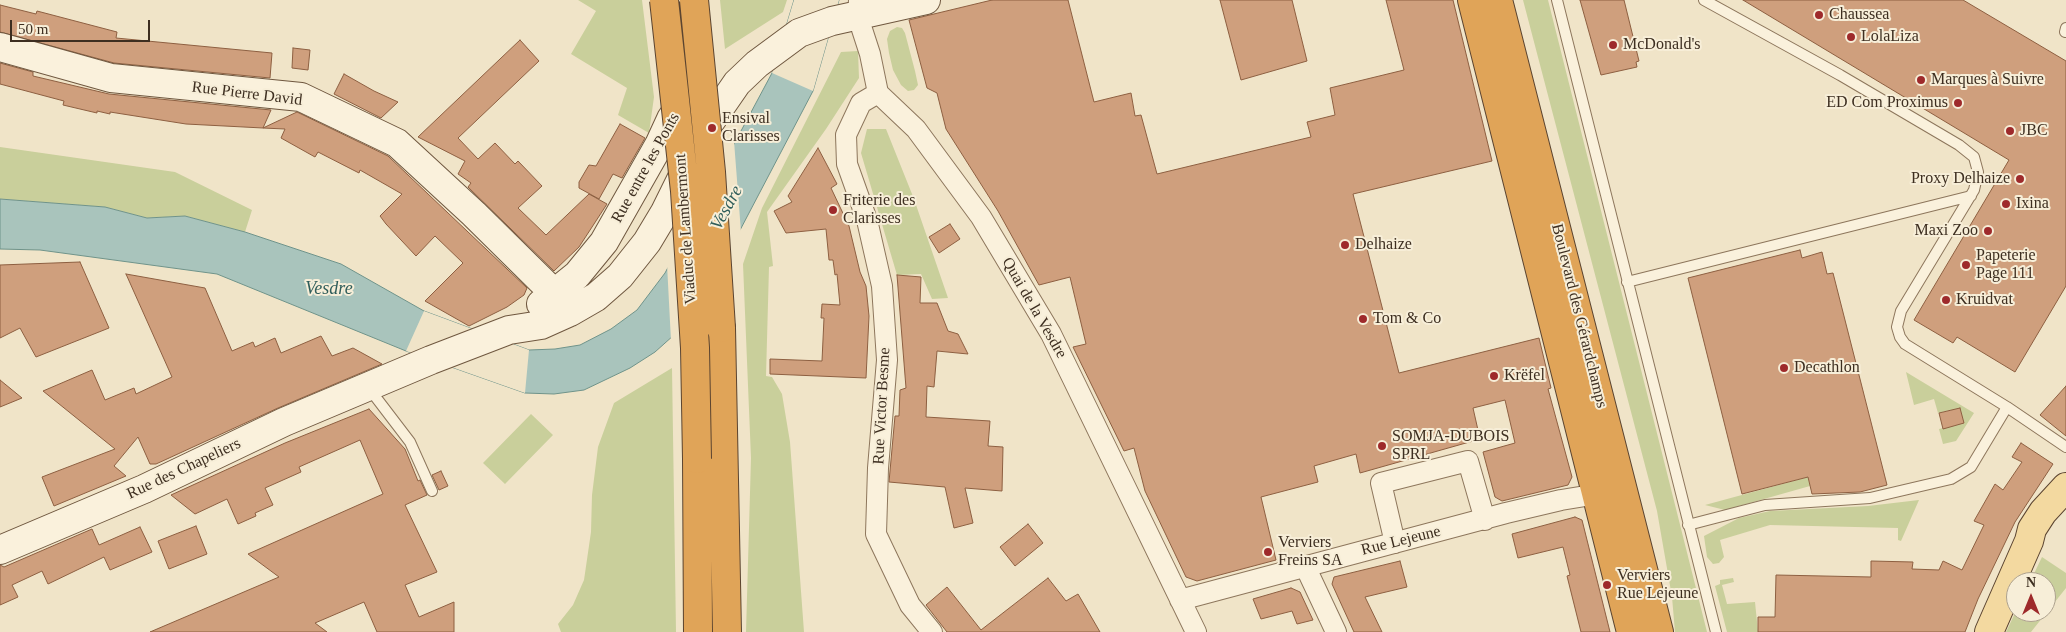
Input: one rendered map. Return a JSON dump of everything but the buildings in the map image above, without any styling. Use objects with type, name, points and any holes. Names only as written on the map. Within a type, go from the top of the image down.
[{"type":"highway","name":"Viaduc de Lambermont","points":[[664,0],[685,191],[695,348],[698,632]]},
{"type":"highway","name":"Viaduc de Lambermont","points":[[694,0],[711,172],[721,328],[727,632]]},
{"type":"highway","name":"Boulevard des Gérardchamps","points":[[1472,0],[1631,632]]},
{"type":"highway","name":"Boulevard des Gérardchamps","points":[[1498,0],[1659,632]]},
{"type":"main road","points":[[1988,632],[2029,541],[2032,529],[2042,512],[2066,487]]},
{"type":"main road","points":[[2029,541],[2066,509]]},
{"type":"street","name":"Rue entre les Ponts","points":[[368,386],[501,333],[541,325],[562,302],[577,274],[604,242],[659,145],[671,119],[692,89],[718,77],[754,49],[788,38],[850,12],[926,0]]},
{"type":"street","points":[[850,12],[870,54],[878,93]]},
{"type":"street","name":"Rue entre les Ponts","points":[[562,302],[596,297],[620,276],[647,242],[665,212],[708,126],[732,90],[757,64],[788,38]]},
{"type":"street","name":"Rue Pierre David","points":[[0,47],[111,78],[301,97],[397,143],[432,174],[562,302]]},
{"type":"street","name":"Quai de la Vesdre","points":[[878,93],[916,129],[993,236],[1051,334],[1196,632]]},
{"type":"street","name":"Rue Victor Besme","points":[[878,93],[860,103],[846,135],[848,164],[867,220],[882,295],[887,360],[878,468],[876,534],[910,605],[932,632]]},
{"type":"street","name":"Rue des Chapeliers","points":[[0,550],[144,489],[284,422],[368,386]]},
{"type":"street","points":[[1395,542],[1381,483],[1468,460],[1485,520]]},
{"type":"street","name":"Rue Lejeune","points":[[1180,600],[1395,542],[1561,500],[1596,495],[1623,488]]},
{"type":"street","points":[[1304,566],[1336,632]]},
{"type":"lane","points":[[1556,0],[1616,232],[1680,496],[1716,632]]},
{"type":"lane","points":[[1704,0],[1833,71],[1966,150],[1974,157],[1978,172],[1971,196],[1901,312],[1898,321],[1898,332],[1905,344],[2007,407],[2066,447]]},
{"type":"lane","points":[[1627,282],[1971,196]]},
{"type":"lane","points":[[368,386],[410,442],[432,491]]},
{"type":"lane","points":[[1688,525],[1765,505],[1870,498],[1951,480],[1971,467],[2007,407]]},
{"type":"green space","points":[[578,0],[642,0],[654,97],[649,133],[618,115],[627,88],[571,54],[596,11]]},
{"type":"green space","points":[[720,0],[787,0],[783,12],[725,49]]},
{"type":"green space","points":[[1523,0],[1548,0],[1707,632],[1675,632],[1672,597],[1657,511]]},
{"type":"green space","points":[[897,27],[902,28],[905,33],[918,85],[914,90],[908,91],[901,85],[893,70],[887,39],[890,31]]},
{"type":"green space","points":[[858,51],[859,78],[826,129],[767,212],[773,266],[769,267],[766,376],[772,377],[782,394],[790,442],[804,632],[746,632],[751,458],[743,264],[762,208],[841,52]]},
{"type":"green space","points":[[867,129],[886,129],[914,199],[948,298],[932,299],[921,274],[897,275],[861,153]]},
{"type":"green space","points":[[0,147],[175,172],[252,210],[245,232],[185,216],[147,218],[105,207],[0,199]]},
{"type":"green space","points":[[672,368],[676,632],[561,632],[558,624],[573,605],[584,580],[591,532],[592,495],[598,447],[614,403]]},
{"type":"green space","points":[[1906,372],[1974,413],[1956,441],[1943,444],[1939,429],[1956,425],[1951,410],[1938,413],[1934,399],[1914,405]]},
{"type":"green space","points":[[531,414],[553,435],[505,484],[483,463]]},
{"type":"green space","points":[[1808,477],[1810,486],[1725,510],[1705,505]]},
{"type":"green space","points":[[1919,500],[1901,541],[1898,540],[1898,528],[1770,525],[1720,540],[1724,557],[1719,563],[1713,564],[1707,557],[1704,536],[1739,518],[1770,511],[1868,506]]},
{"type":"green space","points":[[2042,557],[2066,573],[2066,588],[2056,601],[2056,572],[2035,572]]},
{"type":"green space","points":[[1733,578],[1734,582],[1722,585],[1727,604],[1755,602],[1758,632],[1727,632],[1715,586],[1720,584],[1720,580]]},
{"type":"green space","points":[[2011,622],[2039,622],[2031,632],[2006,632]]},
{"type":"water","name":"Vesdre","points":[[794,0],[839,0],[813,91],[706,295],[693,318],[655,352],[630,368],[584,390],[554,394],[525,393],[406,351],[217,274],[40,250],[0,249],[0,199],[105,207],[147,218],[185,216],[245,232],[341,264],[424,311],[529,350],[555,349],[580,345],[611,329],[637,310],[665,273],[772,73]]},
{"type":"pier","points":[[794,0],[839,0],[813,91],[772,73]]},
{"type":"pier","points":[[734,141],[741,232],[695,320],[671,341],[667,264]]},
{"type":"pier","points":[[424,311],[529,350],[525,393],[406,351]]},
{"type":"place","name":"Chaussea","points":[[1819,15]]},
{"type":"place","name":"LolaLiza","points":[[1851,37]]},
{"type":"place","name":"McDonald's","points":[[1613,45]]},
{"type":"place","name":"Marques à Suivre","points":[[1921,80]]},
{"type":"place","name":"ED Com Proximus","points":[[1958,103]]},
{"type":"place","name":"Ensival Clarisses","points":[[712,128]]},
{"type":"place","name":"JBC","points":[[2010,131]]},
{"type":"place","name":"Proxy Delhaize","points":[[2020,179]]},
{"type":"place","name":"Ixina","points":[[2006,204]]},
{"type":"place","name":"Friterie des Clarisses","points":[[833,210]]},
{"type":"place","name":"Maxi Zoo","points":[[1988,231]]},
{"type":"place","name":"Delhaize","points":[[1345,245]]},
{"type":"place","name":"Papeterie Page 111","points":[[1966,265]]},
{"type":"place","name":"Kruidvat","points":[[1946,300]]},
{"type":"place","name":"Tom & Co","points":[[1363,319]]},
{"type":"place","name":"Decathlon","points":[[1784,368]]},
{"type":"place","name":"Krëfel","points":[[1494,376]]},
{"type":"place","name":"SOMJA-DUBOIS SPRL","points":[[1382,446]]},
{"type":"place","name":"Verviers Freins SA","points":[[1268,552]]},
{"type":"place","name":"Verviers Rue Lejeune","points":[[1607,585]]}]
